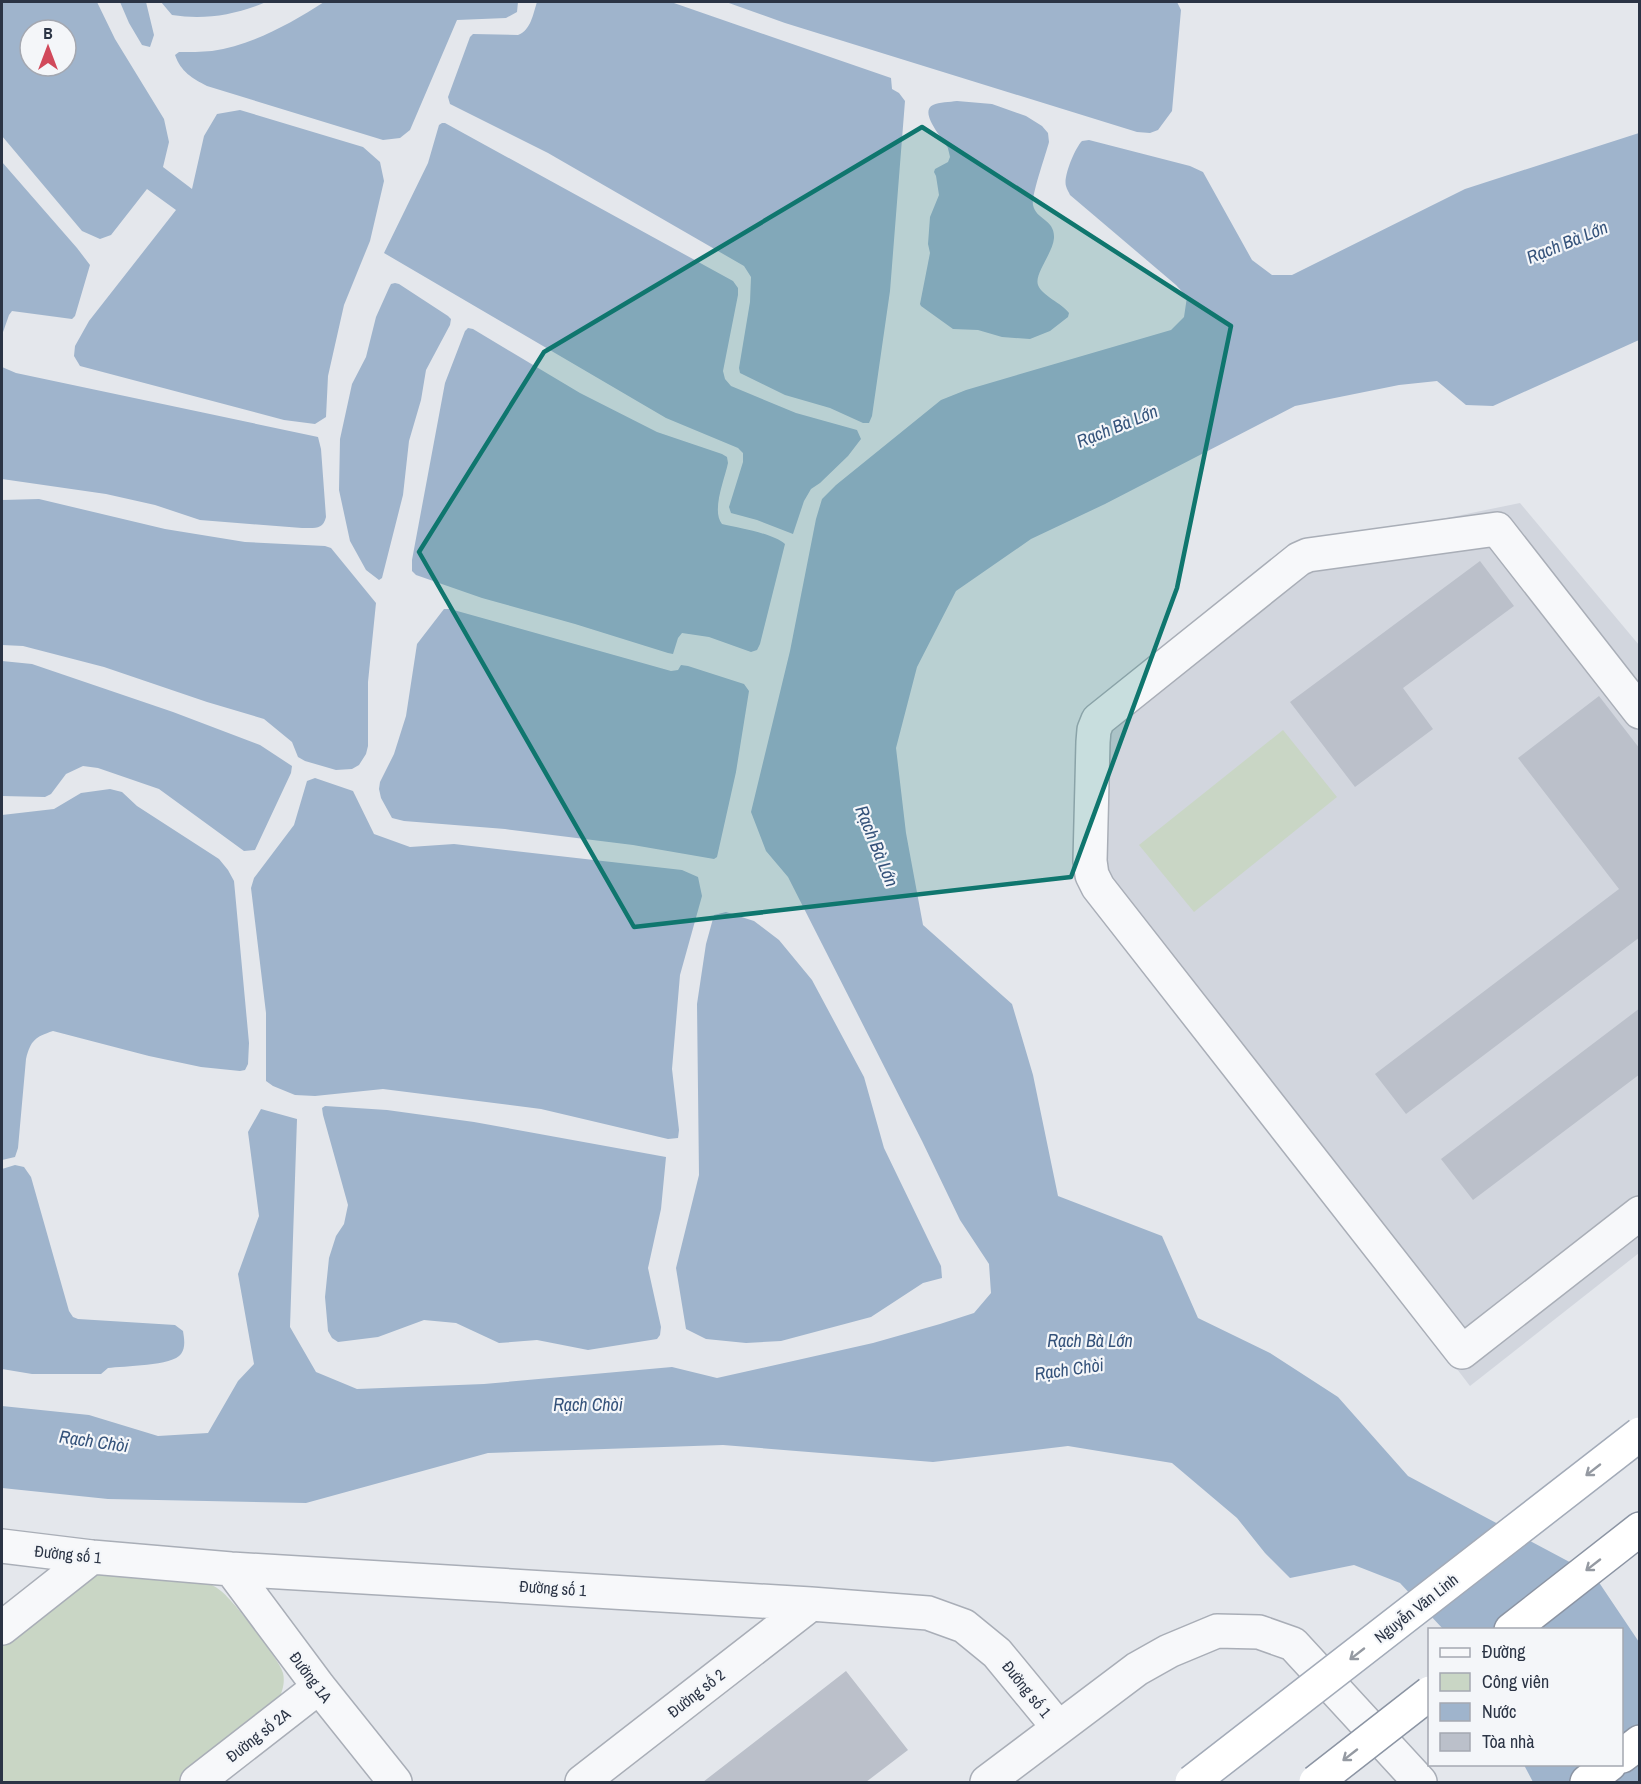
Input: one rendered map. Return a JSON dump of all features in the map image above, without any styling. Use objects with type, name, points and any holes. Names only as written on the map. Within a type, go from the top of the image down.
[{"type":"main road","name":"Nguyễn Văn Linh","points":[[1192,1782],[1640,1434]]},
{"type":"main road","points":[[1512,1628],[1640,1529]]},
{"type":"main road","points":[[1316,1782],[1428,1696]]},
{"type":"main road","points":[[1623,1755],[1640,1742]]},
{"type":"main road","points":[[1587,1782],[1607,1766]]},
{"type":"street","points":[[1640,712],[1497,529],[1308,555],[1299,559],[1098,720],[1093,742],[1090,861],[1092,875],[1098,887],[1462,1352],[1640,1213]]},
{"type":"street","name":"Đường số 1","points":[[2,1546],[92,1557],[231,1569],[811,1604],[928,1614],[964,1626],[998,1653],[1058,1727]]},
{"type":"street","points":[[2,1628],[92,1557]]},
{"type":"street","name":"Đường 1A","points":[[231,1569],[319,1687],[394,1782]]},
{"type":"street","name":"Đường số 2","points":[[582,1782],[811,1604]]},
{"type":"street","points":[[987,1782],[1137,1669],[1169,1651],[1217,1631],[1259,1632],[1293,1644],[1420,1782]]},
{"type":"street","name":"Đường số 2A","points":[[197,1782],[319,1687]]},
{"type":"highlighted area","points":[[922,127],[1231,326],[1177,588],[1071,877],[634,927],[419,552],[544,352]]},
{"type":"shaded area","points":[[1520,503],[1639,645],[1639,1253],[1470,1386],[1079,877],[1081,731],[1315,545]]},
{"type":"green space","points":[[1283,730],[1337,797],[1194,912],[1139,845]]},
{"type":"green space","points":[[99,1574],[201,1580],[216,1588],[245,1617],[280,1666],[284,1678],[280,1696],[273,1708],[179,1782],[2,1782],[2,1646],[82,1582]]},
{"type":"water","points":[[2,2],[97,2],[115,39],[164,119],[169,142],[163,167],[192,189],[204,136],[217,114],[240,110],[363,147],[380,162],[384,181],[370,241],[344,305],[328,376],[326,417],[315,424],[284,420],[80,366],[74,356],[75,346],[89,321],[176,210],[147,189],[111,235],[100,239],[82,231],[2,136]]},
{"type":"water","points":[[120,2],[146,2],[154,35],[150,47],[142,45]]},
{"type":"water","points":[[161,2],[266,2],[231,13],[196,17],[172,15]]},
{"type":"water","points":[[324,2],[518,2],[517,12],[506,18],[457,20],[410,130],[400,138],[383,140],[207,86],[188,74],[180,66],[175,55],[179,52],[212,51],[242,44],[284,26]]},
{"type":"water","points":[[537,2],[671,2],[891,78],[892,89],[899,93],[905,101],[890,291],[872,416],[869,423],[863,423],[830,408],[785,395],[740,373],[750,302],[751,277],[744,266],[548,153],[450,104],[448,97],[470,37],[473,34],[518,35],[522,33],[529,26]]},
{"type":"water","points":[[726,2],[1177,2],[1181,10],[1172,111],[1158,130],[1150,133],[1137,132],[785,23]]},
{"type":"water","points":[[957,101],[992,104],[1026,116],[1042,126],[1048,133],[1049,142],[1036,184],[1033,205],[1038,214],[1052,227],[1054,238],[1037,280],[1040,289],[1069,313],[1068,317],[1050,331],[1030,339],[1002,337],[978,330],[953,329],[920,304],[930,253],[928,244],[930,217],[939,195],[934,172],[935,169],[948,162],[950,157],[948,148],[928,114],[929,109],[935,104]]},
{"type":"water","points":[[442,123],[733,281],[738,288],[738,295],[723,371],[725,379],[731,386],[796,413],[857,430],[861,439],[848,456],[811,489],[804,501],[793,534],[731,513],[729,507],[743,462],[743,453],[738,448],[666,418],[384,253],[428,163],[439,125]]},
{"type":"water","name":"Rạch Bà Lớn","points":[[1639,133],[1639,340],[1493,406],[1466,405],[1437,381],[1399,385],[1295,406],[1105,504],[1031,539],[956,591],[917,667],[896,748],[906,833],[923,925],[1012,1004],[1033,1075],[1058,1196],[1162,1236],[1198,1318],[1270,1353],[1338,1397],[1408,1476],[1594,1575],[1639,1642],[1639,1782],[1533,1782],[1525,1766],[1623,1766],[1623,1628],[1442,1628],[1400,1583],[1354,1565],[1290,1578],[1265,1553],[1237,1518],[1172,1463],[1068,1446],[933,1462],[723,1445],[488,1453],[306,1503],[108,1499],[2,1488],[2,1406],[89,1415],[158,1436],[208,1433],[238,1381],[254,1364],[238,1274],[259,1216],[248,1132],[261,1109],[297,1119],[290,1327],[316,1372],[357,1389],[484,1384],[672,1367],[717,1378],[873,1343],[974,1313],[991,1293],[989,1264],[960,1220],[788,877],[766,851],[751,812],[790,651],[822,499],[836,485],[941,400],[966,390],[1171,330],[1184,317],[1187,297],[1176,285],[1070,195],[1066,186],[1066,176],[1073,156],[1082,141],[1089,140],[1190,166],[1203,172],[1252,260],[1272,275],[1292,275],[1465,189]]},
{"type":"water","points":[[2,162],[90,265],[75,316],[72,319],[12,311],[2,335]]},
{"type":"water","points":[[395,283],[451,319],[426,370],[421,400],[409,441],[403,495],[382,578],[379,580],[366,570],[350,541],[339,490],[340,439],[352,384],[366,357],[376,317],[391,284]]},
{"type":"water","points":[[468,328],[580,393],[657,432],[727,457],[728,463],[718,503],[719,518],[722,524],[764,534],[785,544],[757,650],[751,652],[709,637],[682,633],[673,654],[668,653],[482,598],[416,575],[412,571],[412,560],[445,383]]},
{"type":"water","points":[[2,367],[16,373],[318,437],[321,449],[325,521],[317,527],[302,528],[200,520],[155,505],[106,494],[2,479]]},
{"type":"water","points":[[39,499],[165,529],[245,542],[331,548],[376,603],[368,682],[368,746],[359,765],[352,769],[336,770],[305,761],[298,757],[292,742],[264,719],[104,667],[23,646],[2,645],[2,500]]},
{"type":"water","points":[[444,609],[671,671],[678,670],[681,665],[688,666],[744,684],[749,691],[736,772],[717,857],[714,859],[633,845],[505,829],[404,821],[392,818],[381,798],[380,782],[394,754],[406,716],[417,644]]},
{"type":"water","points":[[2,661],[32,664],[173,712],[260,745],[292,766],[291,773],[255,850],[244,851],[159,789],[98,768],[83,766],[66,774],[51,794],[45,797],[2,796]]},
{"type":"water","points":[[315,778],[353,791],[374,834],[410,847],[454,844],[682,870],[698,877],[702,896],[680,975],[672,1069],[678,1138],[668,1139],[541,1109],[383,1089],[315,1096],[295,1095],[266,1081],[266,1013],[251,888],[254,878],[294,825],[307,781]]},
{"type":"water","points":[[110,789],[122,792],[137,806],[219,859],[234,881],[249,1043],[248,1064],[245,1070],[240,1071],[201,1067],[53,1031],[47,1033],[32,1043],[26,1059],[18,1148],[15,1157],[2,1160],[2,815],[54,809],[81,793]]},
{"type":"water","points":[[726,912],[754,921],[779,940],[812,980],[864,1077],[884,1148],[941,1266],[942,1278],[923,1283],[871,1317],[781,1341],[746,1343],[706,1339],[686,1329],[676,1268],[699,1175],[697,1004],[706,944],[714,915]]},
{"type":"water","points":[[325,1106],[387,1110],[474,1122],[666,1157],[661,1209],[648,1268],[661,1327],[660,1335],[657,1339],[588,1350],[537,1340],[499,1343],[456,1323],[424,1320],[378,1337],[338,1342],[332,1338],[328,1331],[325,1297],[329,1258],[336,1236],[344,1224],[348,1205],[323,1115],[322,1108]]},
{"type":"water","points":[[15,1165],[24,1167],[31,1177],[69,1311],[73,1317],[175,1325],[183,1331],[184,1345],[181,1354],[176,1358],[158,1363],[108,1368],[101,1374],[32,1374],[2,1369],[2,1169]]},
{"type":"building","points":[[1480,561],[1514,606],[1403,688],[1433,729],[1355,787],[1290,702]]},
{"type":"building","points":[[1599,696],[1640,749],[1640,937],[1406,1114],[1375,1074],[1619,889],[1518,758]]},
{"type":"building","points":[[1640,1008],[1640,1074],[1473,1200],[1441,1159]]},
{"type":"building","points":[[846,1671],[908,1750],[866,1782],[703,1782]]},
{"type":"water label","name":"Rạch Chòi","points":[[1069,1369]]},
{"type":"water label","name":"Rạch Chòi","points":[[588,1404]]},
{"type":"water label","name":"Rạch Chòi","points":[[94,1441]]}]
